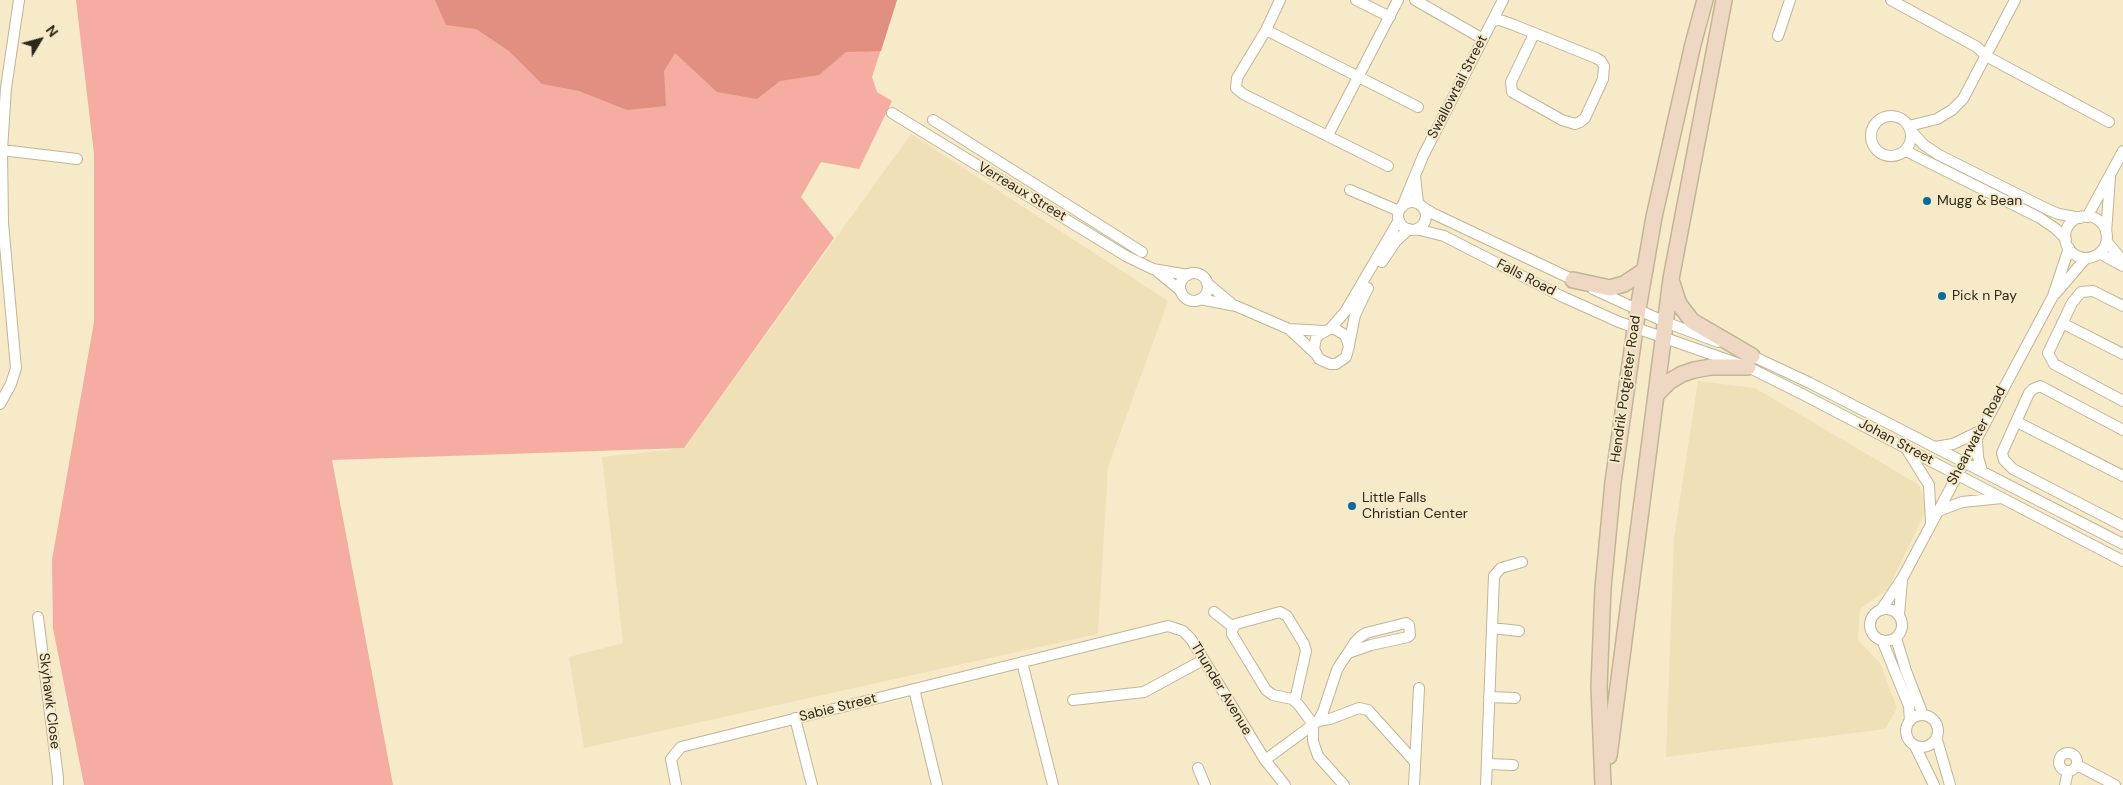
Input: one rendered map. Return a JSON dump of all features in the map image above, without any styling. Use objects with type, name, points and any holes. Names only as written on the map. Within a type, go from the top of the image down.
[{"type":"main road","name":"Hendrik Potgieter Road","points":[[1604,785],[1599,687],[1603,588],[1613,482],[1645,270],[1673,129],[1692,44],[1705,0]]},
{"type":"main road","name":"Hendrik Potgieter Road","points":[[1604,785],[1671,279],[1724,0]]},
{"type":"main road","points":[[1573,280],[1610,288],[1624,284],[1645,270]]},
{"type":"main road","points":[[1671,279],[1679,304],[1692,320],[1750,362]]},
{"type":"main road","points":[[1656,396],[1670,381],[1682,374],[1711,367],[1750,362]]},
{"type":"street","points":[[0,404],[11,384],[16,368],[3,223],[2,150],[3,88],[19,0]]},
{"type":"street","points":[[1280,0],[1266,30],[1237,78],[1236,88],[1243,94],[1388,166]]},
{"type":"street","points":[[1356,0],[1390,17]]},
{"type":"street","points":[[1328,135],[1398,0]]},
{"type":"street","points":[[1415,0],[1483,39]]},
{"type":"street","name":"Swallowtail Street","points":[[1327,330],[1345,312],[1360,289],[1400,212],[1415,175],[1503,0]]},
{"type":"street","points":[[1778,36],[1790,0]]},
{"type":"street","points":[[1891,0],[1978,47],[1986,56],[2109,122]]},
{"type":"street","points":[[1911,129],[1937,119],[1952,110],[1963,99],[2015,0]]},
{"type":"street","points":[[1494,18],[1601,60],[1604,66],[1603,79],[1585,118],[1580,122],[1575,124],[1562,120],[1512,92],[1511,82],[1534,34]]},
{"type":"street","points":[[1266,30],[1418,107]]},
{"type":"street","name":"Verreaux Street","points":[[892,113],[1126,256],[1154,269],[1181,291]]},
{"type":"street","points":[[1911,129],[1911,142],[1906,151],[1898,156],[1890,157],[1881,154],[1873,146],[1872,129],[1879,120],[1890,116],[1901,118],[1911,129],[1924,145],[1940,156],[2049,210],[2099,222],[2106,237],[2123,260]]},
{"type":"street","points":[[934,120],[1142,252]]},
{"type":"street","points":[[2,150],[77,159]]},
{"type":"street","points":[[1906,151],[2040,218],[2056,229],[2076,256],[2086,258],[2100,253],[2123,266]]},
{"type":"street","points":[[2067,244],[2069,226],[2083,217],[2123,152]]},
{"type":"street","points":[[1289,328],[1324,362],[1336,364],[1346,357],[1355,314],[1365,292],[1392,246],[1412,229],[1422,226],[1426,218],[1426,214],[1420,205],[1415,175]]},
{"type":"street","points":[[2100,253],[2106,237],[2110,175]]},
{"type":"street","points":[[1350,190],[1400,212]]},
{"type":"street","points":[[1412,229],[1401,224],[1400,212],[1409,202],[1420,205]]},
{"type":"street","name":"Falls Road","points":[[1420,205],[1434,214],[1666,322]]},
{"type":"street","name":"Falls Road","points":[[1412,229],[1444,236],[1561,296],[1663,338]]},
{"type":"street","points":[[1488,259],[1495,243]]},
{"type":"street","name":"Shearwater Road","points":[[2053,296],[2067,244]]},
{"type":"street","name":"Shearwater Road","points":[[1881,610],[1903,577],[2053,296],[2086,258]]},
{"type":"street","name":"Verreaux Street","points":[[1154,269],[1188,275]]},
{"type":"street","points":[[1236,306],[1200,299],[1191,300],[1183,295],[1181,291],[1182,282],[1188,275],[1199,274],[1224,299],[1236,306],[1289,328],[1340,332],[1348,340],[1349,346]]},
{"type":"street","points":[[1200,299],[1206,294],[1207,282]]},
{"type":"street","points":[[2123,306],[2099,293],[2087,290],[2076,296],[2048,353],[2049,358],[2054,364],[2123,400]]},
{"type":"street","name":"Johan Street","points":[[1666,322],[1935,447],[2123,544]]},
{"type":"street","points":[[2062,323],[2123,354]]},
{"type":"street","points":[[1316,354],[1314,348],[1316,338],[1327,330]]},
{"type":"street","name":"Johan Street","points":[[1663,338],[1750,362],[1905,447],[2123,561]]},
{"type":"street","points":[[2123,430],[2040,386],[2033,388],[2029,393],[2002,453],[2007,465],[2123,526]]},
{"type":"street","points":[[2017,422],[2123,476]]},
{"type":"street","points":[[1935,447],[1950,445],[1978,434],[1978,456],[1982,471]]},
{"type":"street","points":[[1905,447],[1929,485],[1931,523]]},
{"type":"street","points":[[1936,512],[1962,502],[2003,498]]},
{"type":"street","points":[[1486,785],[1495,573],[1501,568],[1522,562]]},
{"type":"street","name":"Shearwater Road","points":[[1899,615],[1903,577]]},
{"type":"street","points":[[1896,638],[1887,641],[1874,635],[1870,626],[1873,616],[1881,610],[1891,610],[1899,615],[1902,625],[1896,638],[1923,715]]},
{"type":"street","points":[[1214,612],[1233,627]]},
{"type":"street","points":[[1295,700],[1306,651],[1304,644],[1285,614],[1280,612],[1240,622],[1233,627],[1232,634],[1266,690],[1273,695],[1295,700],[1316,722]]},
{"type":"street","name":"Skyhawk Close","points":[[38,617],[58,785]]},
{"type":"street","points":[[1264,760],[1316,722],[1323,712],[1337,670],[1355,642],[1366,633],[1406,623],[1409,625],[1410,635],[1408,637],[1371,645],[1348,653]]},
{"type":"street","name":"Thunder Avenue","points":[[1022,662],[1168,626],[1183,631],[1191,639],[1264,760],[1282,784]]},
{"type":"street","points":[[1492,628],[1519,631]]},
{"type":"street","points":[[1882,640],[1909,706],[1910,721],[1906,735],[1915,746],[1934,785]]},
{"type":"street","points":[[1073,700],[1144,692],[1203,660]]},
{"type":"street","points":[[1022,662],[1053,785]]},
{"type":"street","name":"Sabie Street","points":[[676,785],[671,759],[681,747],[1022,662]]},
{"type":"street","points":[[1414,785],[1419,688]]},
{"type":"street","points":[[914,689],[937,785]]},
{"type":"street","points":[[1489,697],[1515,698]]},
{"type":"street","points":[[1316,722],[1359,708],[1368,710],[1415,762]]},
{"type":"street","points":[[1910,721],[1918,715],[1923,715],[1932,718],[1938,726],[1937,740],[1950,785]]},
{"type":"street","points":[[796,718],[812,785]]},
{"type":"street","points":[[1316,722],[1313,741],[1318,756],[1344,785]]},
{"type":"street","points":[[1915,746],[1929,747],[1937,740]]},
{"type":"street","points":[[1487,764],[1513,765]]},
{"type":"street","points":[[1198,768],[1205,785]]},
{"type":"street","points":[[2065,785],[2072,768],[2115,785]]},
{"type":"shaded area","points":[[76,0],[897,0],[872,77],[877,92],[892,101],[859,169],[821,162],[801,197],[834,238],[684,448],[332,460],[393,785],[84,785],[53,628],[52,560],[94,322],[94,154]]},
{"type":"shaded area","points":[[435,0],[897,0],[881,51],[846,52],[819,75],[780,81],[757,99],[717,92],[675,53],[664,71],[666,106],[627,110],[579,91],[542,84],[509,51],[476,29],[446,25]]},
{"type":"shaded area","points":[[911,134],[1168,301],[1108,467],[1098,634],[584,748],[569,657],[623,643],[602,457],[684,448]]},
{"type":"shaded area","points":[[1698,381],[1755,388],[1919,485],[1927,508],[1888,589],[1860,609],[1858,640],[1880,663],[1897,708],[1885,729],[1666,757],[1674,538]]},
{"type":"place","name":"Mugg & Bean","points":[[1927,201]]},
{"type":"place","name":"Pick n Pay","points":[[1942,296]]},
{"type":"place","name":"Little Falls Christian Center","points":[[1352,506]]}]
